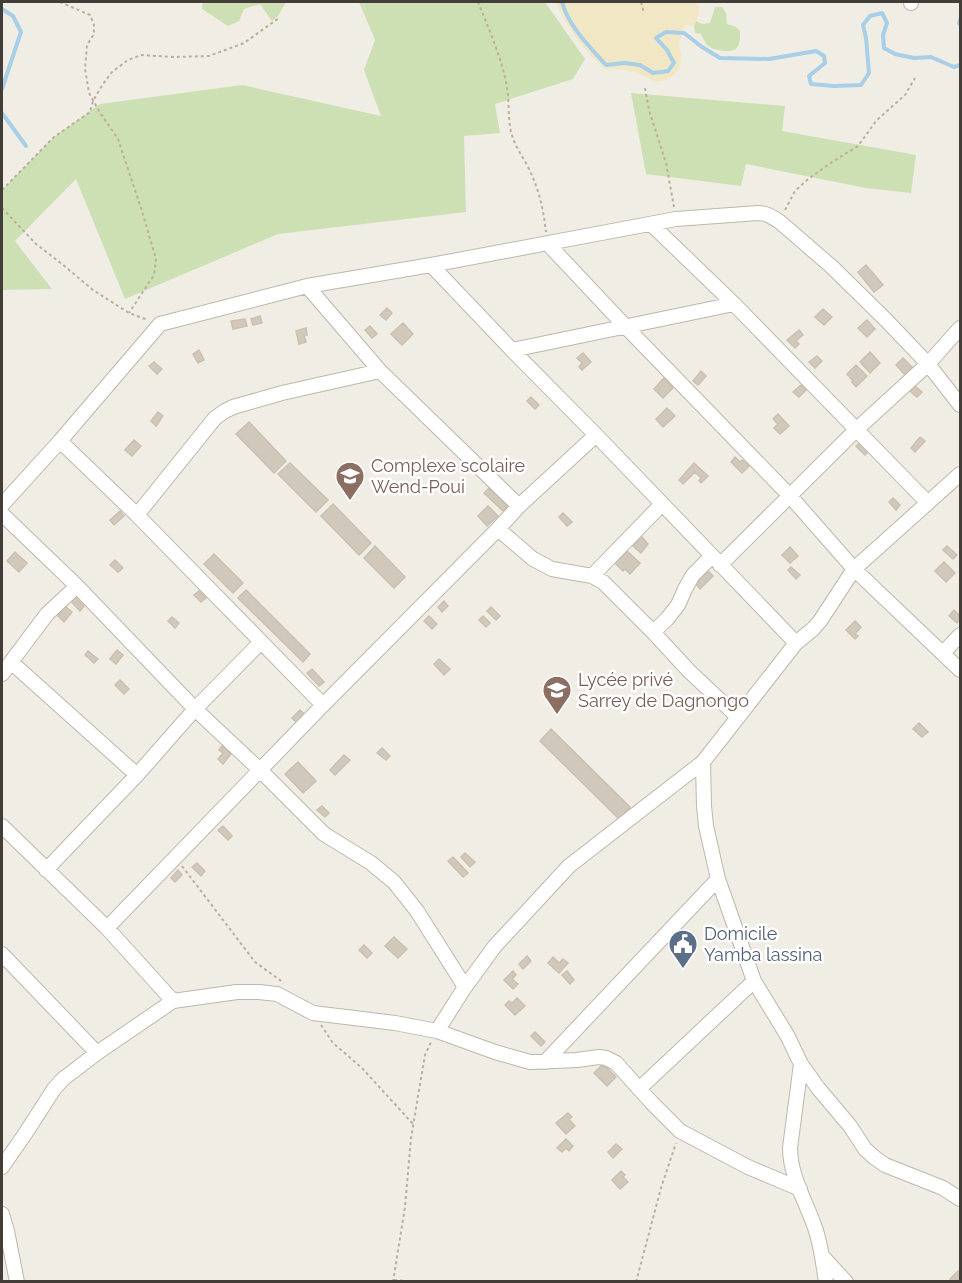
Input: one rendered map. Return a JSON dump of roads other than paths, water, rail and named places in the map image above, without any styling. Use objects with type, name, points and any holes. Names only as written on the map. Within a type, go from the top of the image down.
[{"type":"street","points":[[2,505],[160,324],[307,286],[676,219],[765,213],[780,222],[832,267],[886,320],[928,364],[960,405]]},
{"type":"street","points":[[651,224],[734,304],[928,503]]},
{"type":"street","points":[[548,244],[790,496],[855,569],[960,670]]},
{"type":"street","points":[[431,265],[795,643]]},
{"type":"street","points":[[307,286],[380,371],[519,506]]},
{"type":"street","points":[[512,350],[734,304]]},
{"type":"street","points":[[653,632],[678,605],[693,575],[716,560],[790,496],[857,429],[928,364],[960,328]]},
{"type":"street","points":[[137,515],[215,418],[225,411],[282,393],[380,371]]},
{"type":"street","points":[[107,928],[519,506],[596,435]]},
{"type":"street","points":[[60,441],[137,515],[323,705]]},
{"type":"street","points":[[437,1031],[495,946],[569,866],[703,762],[795,643],[820,621],[855,569],[960,474]]},
{"type":"street","points":[[592,576],[662,504]]},
{"type":"street","points":[[2,514],[77,586],[195,709],[324,834],[371,863],[394,882],[417,911],[465,987]]},
{"type":"street","points":[[498,529],[533,559],[552,569],[592,576],[603,582],[689,671],[738,717]]},
{"type":"street","points":[[2,674],[47,614],[77,586]]},
{"type":"street","points":[[942,653],[960,635]]},
{"type":"street","points":[[46,870],[137,775],[195,709],[261,642]]},
{"type":"street","points":[[11,662],[137,775]]},
{"type":"street","points":[[703,762],[706,826],[718,879],[754,981],[787,1035],[801,1064],[850,1126],[865,1149],[875,1158],[885,1165],[943,1188],[960,1199]]},
{"type":"street","points":[[2,826],[107,928],[173,1001]]},
{"type":"street","points":[[545,1062],[718,879]]},
{"type":"street","points":[[2,954],[97,1053]]},
{"type":"street","points":[[639,1089],[754,981]]},
{"type":"street","points":[[2,1167],[63,1079],[173,1001],[237,992],[259,992],[278,994],[313,1013],[395,1023],[437,1031],[531,1062],[606,1058],[616,1063],[680,1131],[748,1167],[800,1189]]},
{"type":"street","points":[[801,1064],[790,1158],[815,1228],[826,1281]]},
{"type":"street","points":[[2,1214],[17,1281]]},
{"type":"street","points":[[822,1256],[846,1281]]},
{"type":"waterway","points":[[562,2],[569,20],[606,65],[624,63],[640,65],[653,73],[668,71],[674,63],[667,50],[656,38],[666,32],[684,33],[720,58],[769,59],[816,51],[824,56],[825,63],[809,76],[811,84],[861,85],[869,73],[863,25],[870,16],[882,13],[887,23],[883,35],[884,48],[895,54],[914,58],[931,57],[954,67],[960,65]]},
{"type":"waterway","points":[[2,9],[13,16],[21,32],[2,89]]},
{"type":"waterway","points":[[960,20],[960,24]]},
{"type":"waterway","points":[[2,113],[26,146]]},
{"type":"place","name":"Complexe scolaire Wend-Poui","points":[[350,502]]},
{"type":"place","name":"Lycée privé Sarrey de Dagnongo","points":[[557,716]]},
{"type":"place","name":"Domicile Yamba lassina","points":[[683,970]]}]
